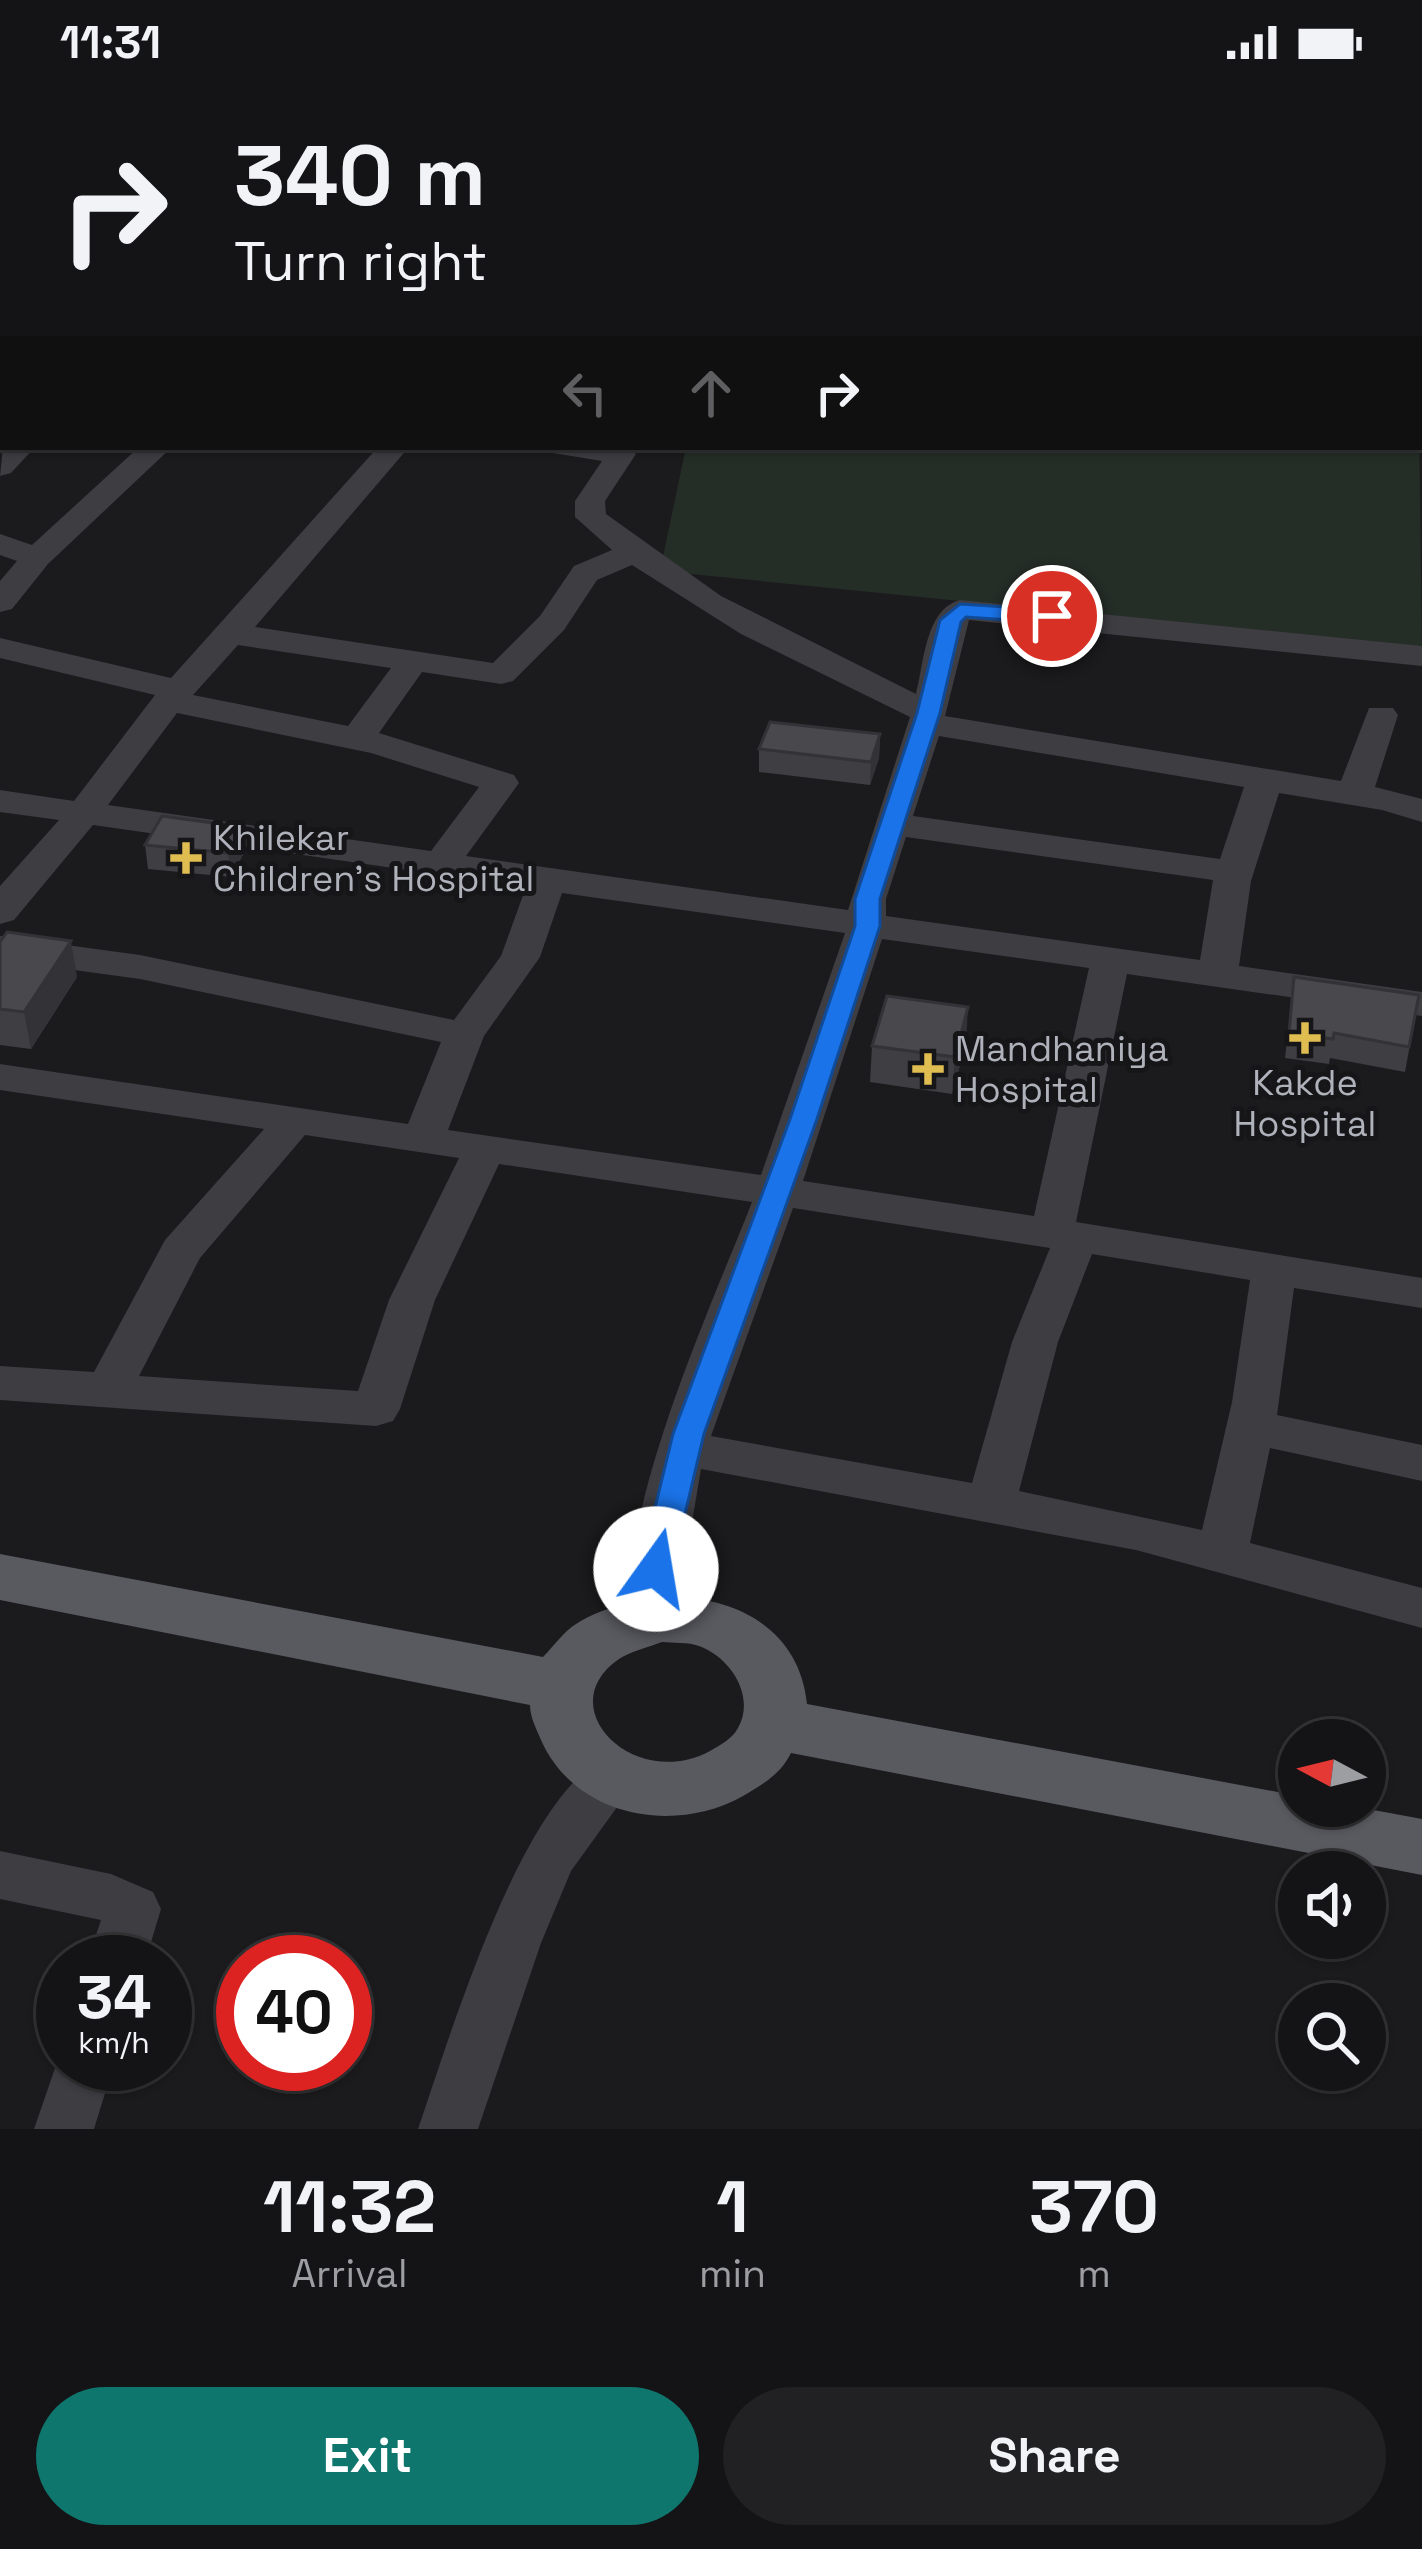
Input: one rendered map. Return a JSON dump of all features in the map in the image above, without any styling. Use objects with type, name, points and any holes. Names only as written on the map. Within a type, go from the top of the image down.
[{"type":"main road","points":[[0,1577],[562,1686]]},
{"type":"main road","points":[[659,1618],[693,1620],[724,1630],[750,1647],[769,1670],[777,1696],[774,1724],[759,1751],[733,1774],[699,1788],[661,1791],[610,1778],[570,1744],[560,1715],[562,1686],[575,1660],[626,1625],[659,1618]]},
{"type":"main road","points":[[774,1724],[1422,1847]]},
{"type":"street","points":[[0,602],[37,557],[154,450]]},
{"type":"street","points":[[0,912],[174,696],[391,450]]},
{"type":"street","points":[[624,451],[590,501],[591,518],[631,554],[807,656],[927,718],[1355,794],[1422,811]]},
{"type":"street","points":[[0,544],[37,557]]},
{"type":"street","points":[[232,634],[500,674],[552,623],[585,573],[631,554]]},
{"type":"street","points":[[659,1618],[656,1569],[685,1449],[867,926],[867,899],[927,718],[951,620],[960,610],[1006,611],[1422,656]]},
{"type":"street","points":[[0,648],[461,766],[501,783],[440,867]]},
{"type":"street","points":[[357,739],[414,660]]},
{"type":"street","points":[[1355,794],[1381,715]]},
{"type":"street","points":[[1218,975],[1234,872],[1265,779]]},
{"type":"street","points":[[0,801],[1422,1004]]},
{"type":"street","points":[[891,824],[1234,872]]},
{"type":"street","points":[[424,1138],[464,1035],[520,957],[547,882]]},
{"type":"street","points":[[0,948],[140,968],[464,1035]]},
{"type":"street","points":[[992,1504],[1064,1236],[1110,960]]},
{"type":"street","points":[[0,1077],[1422,1293]]},
{"type":"street","points":[[108,1390],[181,1251],[296,1120]]},
{"type":"street","points":[[0,1382],[376,1409],[412,1300],[484,1148]]},
{"type":"street","points":[[1222,1554],[1250,1427],[1274,1269]]},
{"type":"street","points":[[1250,1427],[1422,1463]]},
{"type":"street","points":[[685,1449],[1136,1531],[1422,1608]]},
{"type":"street","points":[[448,2129],[512,1942],[549,1858],[610,1778]]},
{"type":"street","points":[[0,1875],[111,1898],[133,1910],[125,1935]]},
{"type":"street","points":[[64,2129],[76,2091]]},
{"type":"shaded area","points":[[685,450],[1419,450],[1422,647],[660,571]]},
{"type":"building","points":[[770,722],[880,734],[871,762],[759,749]]},
{"type":"building","points":[[162,816],[242,827],[228,853],[145,845]]},
{"type":"building","points":[[7,932],[71,941],[24,1012],[0,1009],[0,942]]},
{"type":"building","points":[[1294,977],[1419,995],[1409,1047],[1334,1033],[1333,1039],[1289,1033]]},
{"type":"building","points":[[887,996],[968,1007],[955,1057],[872,1046]]},
{"type":"place","name":"Khilekar Children's Hospital","points":[[186,858]]},
{"type":"place","name":"Kakde Hospital","points":[[1305,1038]]},
{"type":"place","name":"Mandhaniya Hospital","points":[[928,1069]]},
{"type":"route","points":[[656,1569],[689,1434],[867,926],[867,899],[929,713],[951,620],[960,610],[1052,616]]}]
